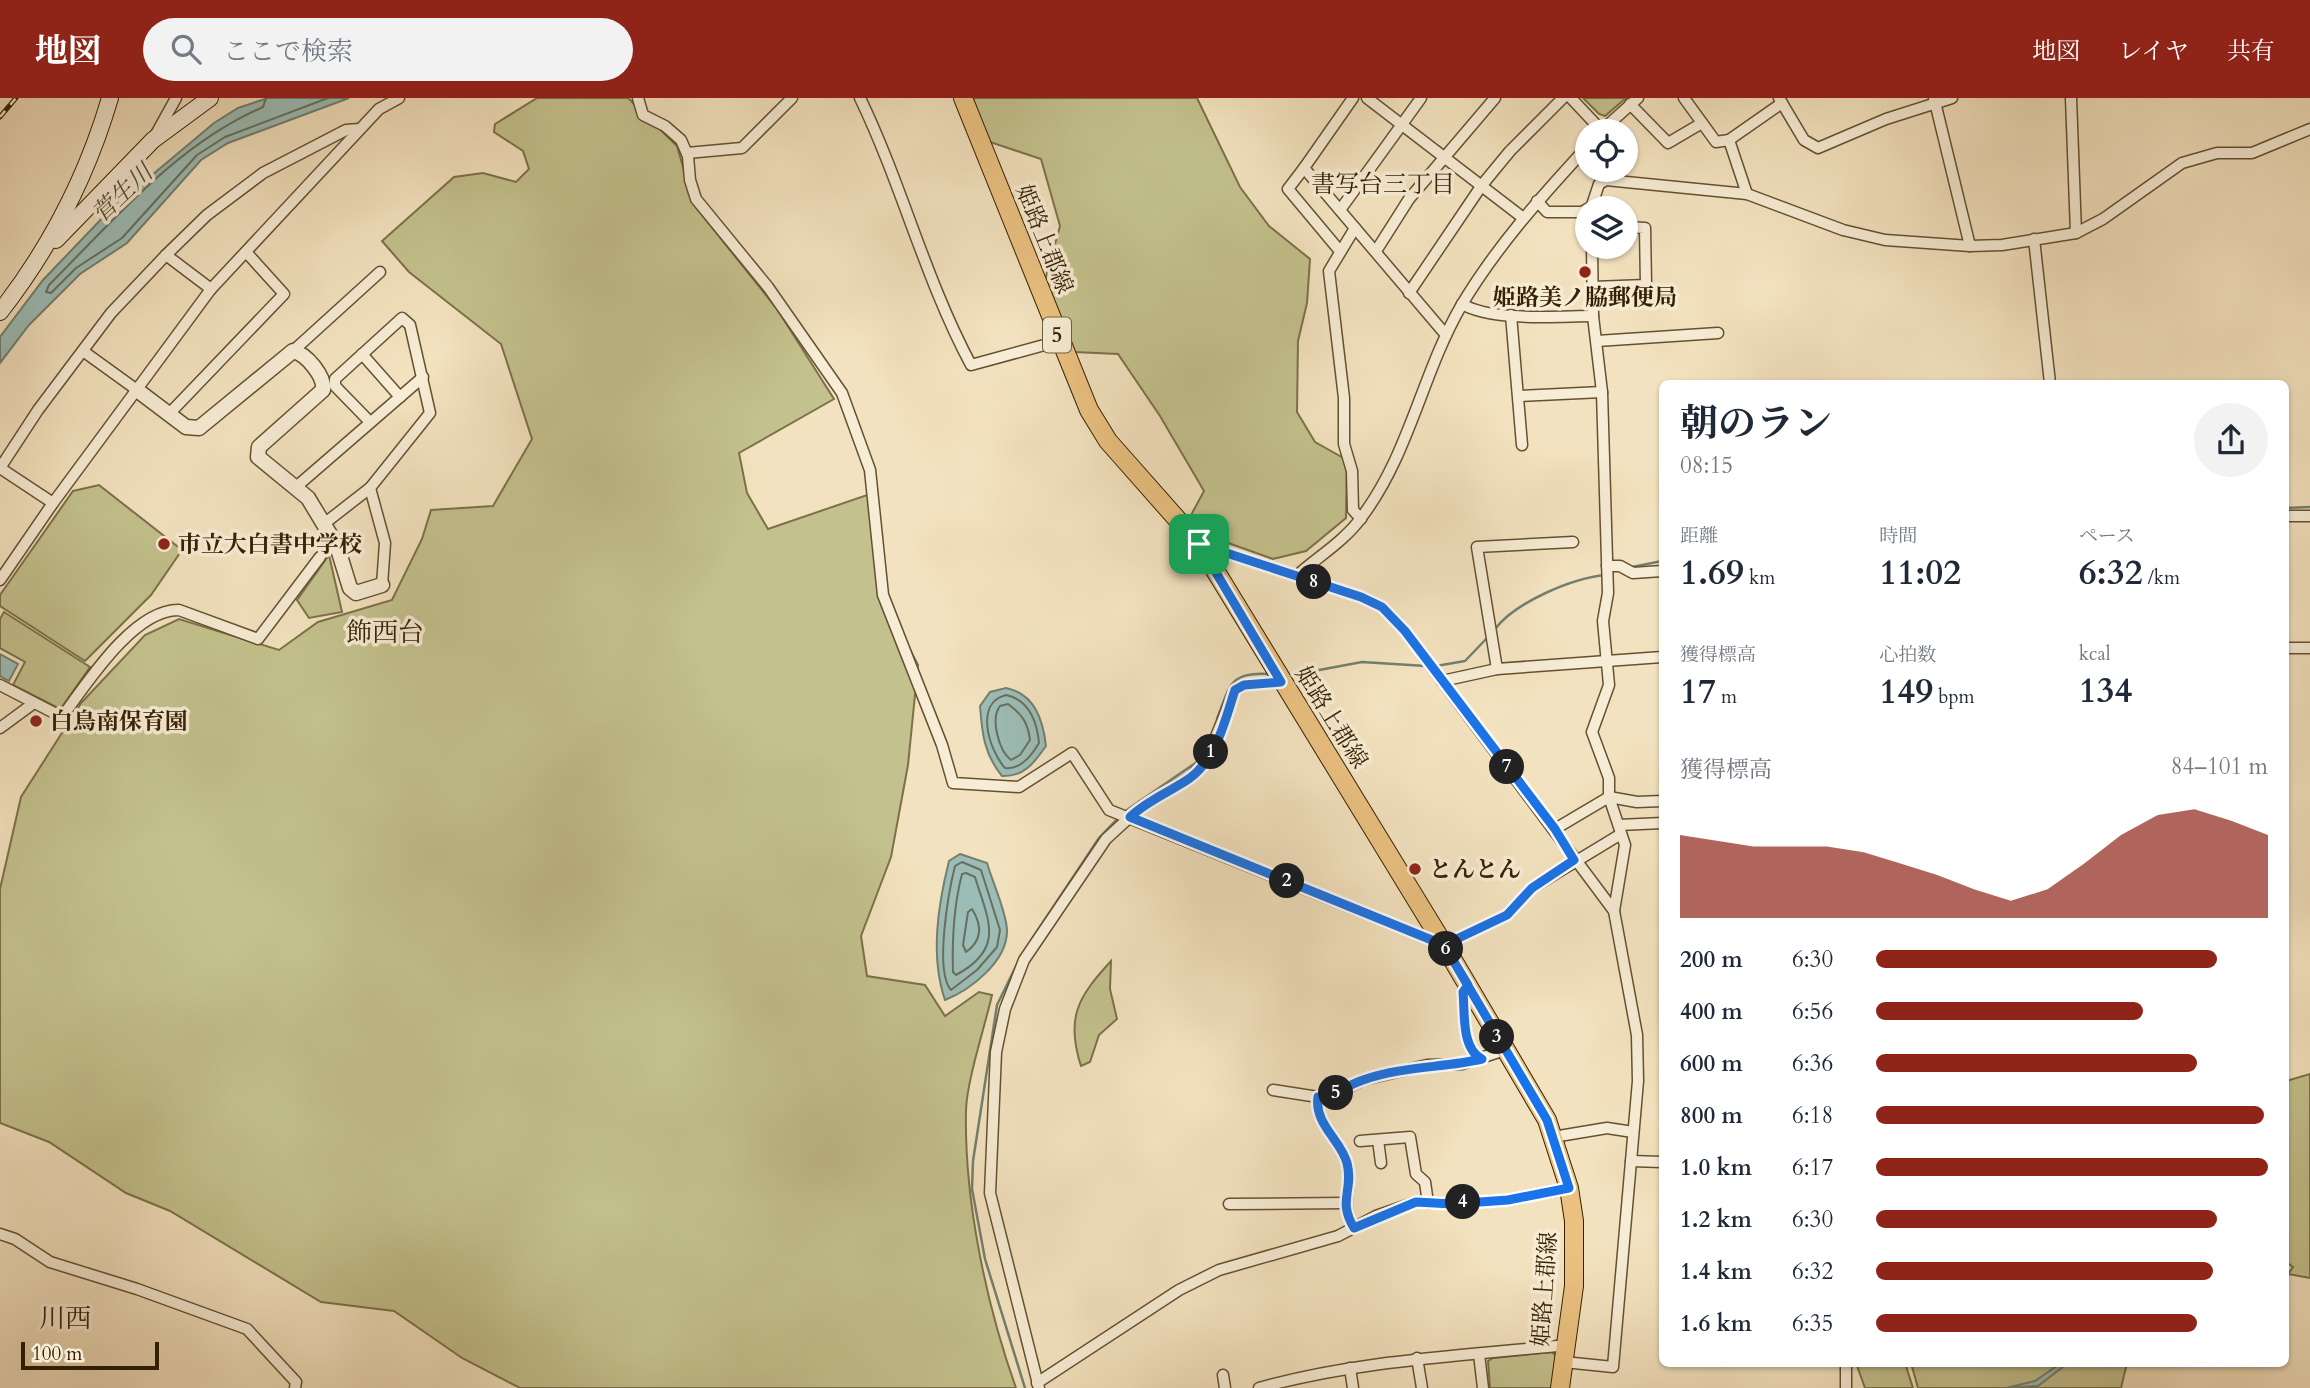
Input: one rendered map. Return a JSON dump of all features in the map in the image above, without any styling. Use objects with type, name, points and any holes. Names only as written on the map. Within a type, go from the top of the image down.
[{"type":"main road","points":[[42,254],[90,156],[110,98]]},
{"type":"main road","points":[[0,312],[42,254],[153,140],[210,98]]},
{"type":"main road","name":"姫路上郡線","points":[[962,98],[1089,410],[1108,441],[1199,544],[1468,985],[1553,1137],[1569,1188],[1575,1248],[1560,1388]]},
{"type":"main road","points":[[73,192],[75,204],[84,212]]},
{"type":"street","points":[[153,140],[176,98]]},
{"type":"street","points":[[0,580],[53,503],[211,289],[379,109],[399,98]]},
{"type":"street","points":[[638,98],[643,115],[665,126],[681,141],[687,153],[690,180],[696,200],[768,287],[842,393],[870,470],[883,594],[942,745],[953,783],[1019,787],[1072,753],[1109,810],[1444,945],[1507,915],[1532,888],[1620,830],[1659,824]]},
{"type":"street","points":[[687,153],[742,148],[792,98]]},
{"type":"street","points":[[859,98],[876,131],[944,314],[971,365],[1059,341]]},
{"type":"street","points":[[1339,250],[1288,189],[1353,98]]},
{"type":"street","points":[[1367,98],[1522,217]]},
{"type":"street","points":[[1340,211],[1401,123],[1422,98]]},
{"type":"street","points":[[1376,251],[1409,199],[1443,155],[1495,98]]},
{"type":"street","points":[[1409,293],[1482,186],[1510,151],[1563,98]]},
{"type":"street","points":[[1571,98],[1591,119]]},
{"type":"street","points":[[1684,98],[1716,142],[1729,140],[1780,100],[1804,140],[1818,148],[1934,100],[1952,98]]},
{"type":"street","points":[[2071,98],[2076,233]]},
{"type":"street","points":[[1934,100],[1970,246]]},
{"type":"street","points":[[1615,119],[1634,101],[1668,143],[1702,123]]},
{"type":"street","points":[[53,503],[0,468],[38,410],[111,313],[207,215],[263,173],[346,130],[360,129]]},
{"type":"street","points":[[1594,196],[1599,184],[1606,180],[1747,194],[1843,229],[1885,240],[1970,246],[2002,245],[2076,233],[2103,219],[2182,163],[2217,153],[2252,152],[2310,129]]},
{"type":"street","points":[[1729,140],[1747,194]]},
{"type":"street","points":[[1299,577],[1301,572],[1361,519],[1389,476],[1446,335],[1462,304],[1522,217],[1575,160]]},
{"type":"street","points":[[1304,168],[1446,335]]},
{"type":"street","points":[[1537,201],[1547,212],[1575,212]]},
{"type":"street","points":[[1355,228],[1339,250],[1329,271],[1344,398],[1344,444],[1352,471],[1353,509],[1361,519]]},
{"type":"street","points":[[1593,287],[1646,285],[1644,228],[1638,228]]},
{"type":"street","points":[[2034,239],[2050,380]]},
{"type":"street","points":[[169,414],[284,294],[246,252]]},
{"type":"street","points":[[166,255],[211,289]]},
{"type":"street","points":[[1259,1388],[1292,1384],[1350,1368],[1417,1358],[1479,1354],[1565,1353],[1613,1367],[1638,1081],[1637,1035],[1614,911],[1625,845],[1609,797],[1609,778],[1592,732],[1609,685],[1603,621],[1608,593],[1602,392],[1593,316],[1592,259]]},
{"type":"street","points":[[83,351],[186,427],[199,428],[293,351],[380,272]]},
{"type":"street","points":[[1462,304],[1469,308],[1511,315],[1593,316]]},
{"type":"street","points":[[1511,315],[1521,445]]},
{"type":"street","points":[[325,523],[370,488],[430,413],[410,325],[402,318],[335,379],[335,386],[370,422]]},
{"type":"street","points":[[1597,341],[1717,333]]},
{"type":"street","points":[[293,351],[299,352],[321,376],[323,390],[257,451],[262,462],[309,498],[337,546],[350,588],[356,593],[382,585],[385,543],[370,488]]},
{"type":"street","points":[[362,354],[400,397]]},
{"type":"street","points":[[296,487],[423,377]]},
{"type":"street","points":[[1519,396],[1602,392]]},
{"type":"street","points":[[2289,516],[2310,516]]},
{"type":"street","points":[[1497,669],[1477,547],[1573,542]]},
{"type":"street","points":[[1199,544],[1361,597],[1382,607],[1555,829],[1574,860],[1614,911]]},
{"type":"street","points":[[0,685],[62,717],[96,671],[128,636],[153,615],[167,610],[179,610],[258,639],[320,557]]},
{"type":"street","points":[[1606,566],[1620,566],[1633,573],[1659,571]]},
{"type":"street","points":[[2289,648],[2310,648]]},
{"type":"street","points":[[1442,681],[1497,669],[1659,657]]},
{"type":"street","points":[[1281,682],[1244,685],[1235,690],[1206,761],[1191,777],[1142,806],[1106,839],[1024,960],[1012,986],[996,1052],[990,1193],[1038,1385],[1100,1345],[1138,1315],[1208,1275],[1338,1236],[1416,1202],[1508,1200],[1569,1188]]},
{"type":"street","points":[[0,728],[34,703]]},
{"type":"street","points":[[1555,829],[1609,797],[1636,802],[1659,801]]},
{"type":"street","points":[[1468,985],[1463,992],[1468,1041],[1471,1051],[1482,1059]]},
{"type":"street","points":[[1273,1090],[1330,1097],[1363,1080],[1427,1066],[1482,1059],[1505,1050]]},
{"type":"street","points":[[1318,1097],[1320,1115],[1347,1161],[1345,1213],[1354,1228]]},
{"type":"street","points":[[1553,1137],[1607,1128],[1633,1132]]},
{"type":"street","points":[[1360,1141],[1410,1137],[1416,1174],[1425,1182],[1428,1203]]},
{"type":"street","points":[[1378,1140],[1381,1163]]},
{"type":"street","points":[[1631,1161],[1659,1162]]},
{"type":"street","points":[[1229,1204],[1246,1197],[1346,1203]]},
{"type":"street","points":[[0,1234],[15,1239],[50,1262],[137,1289],[247,1329],[296,1382],[295,1388]]},
{"type":"street","points":[[1479,1354],[1483,1388]]},
{"type":"street","points":[[1417,1358],[1422,1388]]},
{"type":"street","points":[[1846,1367],[1846,1388]]},
{"type":"street","points":[[1350,1368],[1353,1388]]},
{"type":"street","points":[[1223,1375],[1225,1388]]},
{"type":"shaded area","points":[[537,98],[628,98],[677,146],[694,205],[777,309],[834,399],[739,453],[747,493],[768,529],[870,494],[885,602],[918,665],[908,765],[891,857],[861,936],[867,976],[925,985],[945,1016],[979,992],[992,995],[970,1084],[966,1110],[966,1144],[973,1215],[986,1287],[1016,1388],[520,1388],[462,1358],[394,1311],[321,1302],[170,1211],[126,1193],[49,1142],[0,1123],[0,889],[21,797],[81,703],[145,635],[179,619],[279,650],[318,622],[392,600],[422,539],[431,510],[493,506],[532,439],[501,344],[409,272],[382,241],[454,177],[483,173],[516,182],[529,169],[523,151],[494,132],[495,124]]},
{"type":"shaded area","points":[[973,98],[1197,98],[1240,187],[1269,226],[1310,259],[1307,303],[1298,341],[1297,412],[1315,442],[1347,460],[1346,518],[1306,551],[1273,559],[1217,539],[1190,517],[1204,491],[1160,416],[1118,354],[1074,352],[1045,280],[1060,226],[1041,159],[987,141]]},
{"type":"shaded area","points":[[1583,98],[1626,98],[1605,116],[1599,114]]},
{"type":"shaded area","points":[[99,485],[182,550],[151,595],[85,661],[0,606],[0,595],[73,491]]},
{"type":"shaded area","points":[[329,555],[342,612],[309,618],[297,600]]},
{"type":"shaded area","points":[[4,612],[90,667],[62,707],[58,708],[13,685],[25,662],[0,648],[0,619]]},
{"type":"shaded area","points":[[1111,961],[1110,989],[1117,1019],[1099,1035],[1090,1062],[1081,1066],[1074,1034],[1078,1008],[1091,985]]},
{"type":"shaded area","points":[[2310,1074],[2310,1278],[2289,1274],[2293,1267],[2289,1264],[2289,1080]]},
{"type":"shaded area","points":[[1552,1352],[1557,1357],[1554,1388],[1490,1388],[1488,1361],[1493,1358]]},
{"type":"shaded area","points":[[1857,1367],[1906,1367],[1913,1388],[1865,1388]]},
{"type":"shaded area","points":[[1912,1367],[2126,1367],[2121,1388],[1918,1388]]},
{"type":"water","points":[[268,98],[349,98],[228,143],[201,160],[127,243],[80,274],[29,325],[0,363],[0,337],[43,280],[108,212],[214,123],[238,108]]},
{"type":"water","points":[[0,654],[18,664],[9,681],[0,676]]},
{"type":"water","points":[[1006,688],[1024,696],[1036,709],[1046,746],[1033,763],[1022,771],[1002,776],[991,760],[985,743],[980,706],[990,692]]},
{"type":"water","points":[[960,854],[987,863],[1002,906],[1007,931],[1001,953],[994,964],[976,982],[945,1000],[938,966],[937,930],[949,861]]},
{"type":"water","points":[[2055,1367],[2063,1367],[2038,1386],[2006,1388],[2035,1381]]},
{"type":"waterway","points":[[2289,508],[2310,507]]},
{"type":"waterway","points":[[1632,567],[1659,562]]},
{"type":"waterway","points":[[1495,629],[1516,610],[1546,593],[1577,581],[1606,575]]},
{"type":"waterway","points":[[1436,666],[1465,661],[1488,637]]},
{"type":"waterway","points":[[1287,676],[1362,662],[1426,666]]},
{"type":"waterway","points":[[1217,719],[1233,683],[1246,675],[1270,674]]},
{"type":"waterway","points":[[1124,812],[1197,762],[1207,745]]},
{"type":"waterway","points":[[1032,939],[1099,838],[1119,817]]},
{"type":"waterway","points":[[1019,960],[997,1005],[973,1161],[972,1189],[985,1259],[1025,1388]]},
{"type":"railway","points":[[0,117],[16,98]]},
{"type":"place","name":"姫路美ノ脇郵便局","points":[[1585,272]]},
{"type":"place","name":"市立大白書中学校","points":[[164,544]]},
{"type":"place","name":"白鳥南保育園","points":[[36,721]]},
{"type":"place","name":"とんとん","points":[[1415,869]]},
{"type":"district","name":"書写台三丁目","points":[[1383,184]]},
{"type":"district","name":"飾西台","points":[[385,632]]},
{"type":"district","name":"川西","points":[[65,1318]]},
{"type":"route","points":[[1199,544],[1281,682],[1244,685],[1235,690],[1219,735],[1206,761],[1191,777],[1142,806],[1130,817],[1444,945],[1468,985],[1505,1050],[1547,1120],[1569,1188],[1508,1200],[1474,1200],[1452,1204],[1416,1202],[1376,1216],[1354,1228],[1345,1213],[1347,1161],[1320,1115],[1318,1097],[1330,1097],[1363,1080],[1427,1066],[1462,1064],[1482,1059],[1471,1051],[1468,1041],[1463,992],[1468,985],[1444,945],[1507,915],[1532,888],[1574,860],[1555,829],[1405,631],[1382,607],[1361,597],[1199,544]]},
{"type":"water label","name":"菅生川","points":[[122,193]]}]
